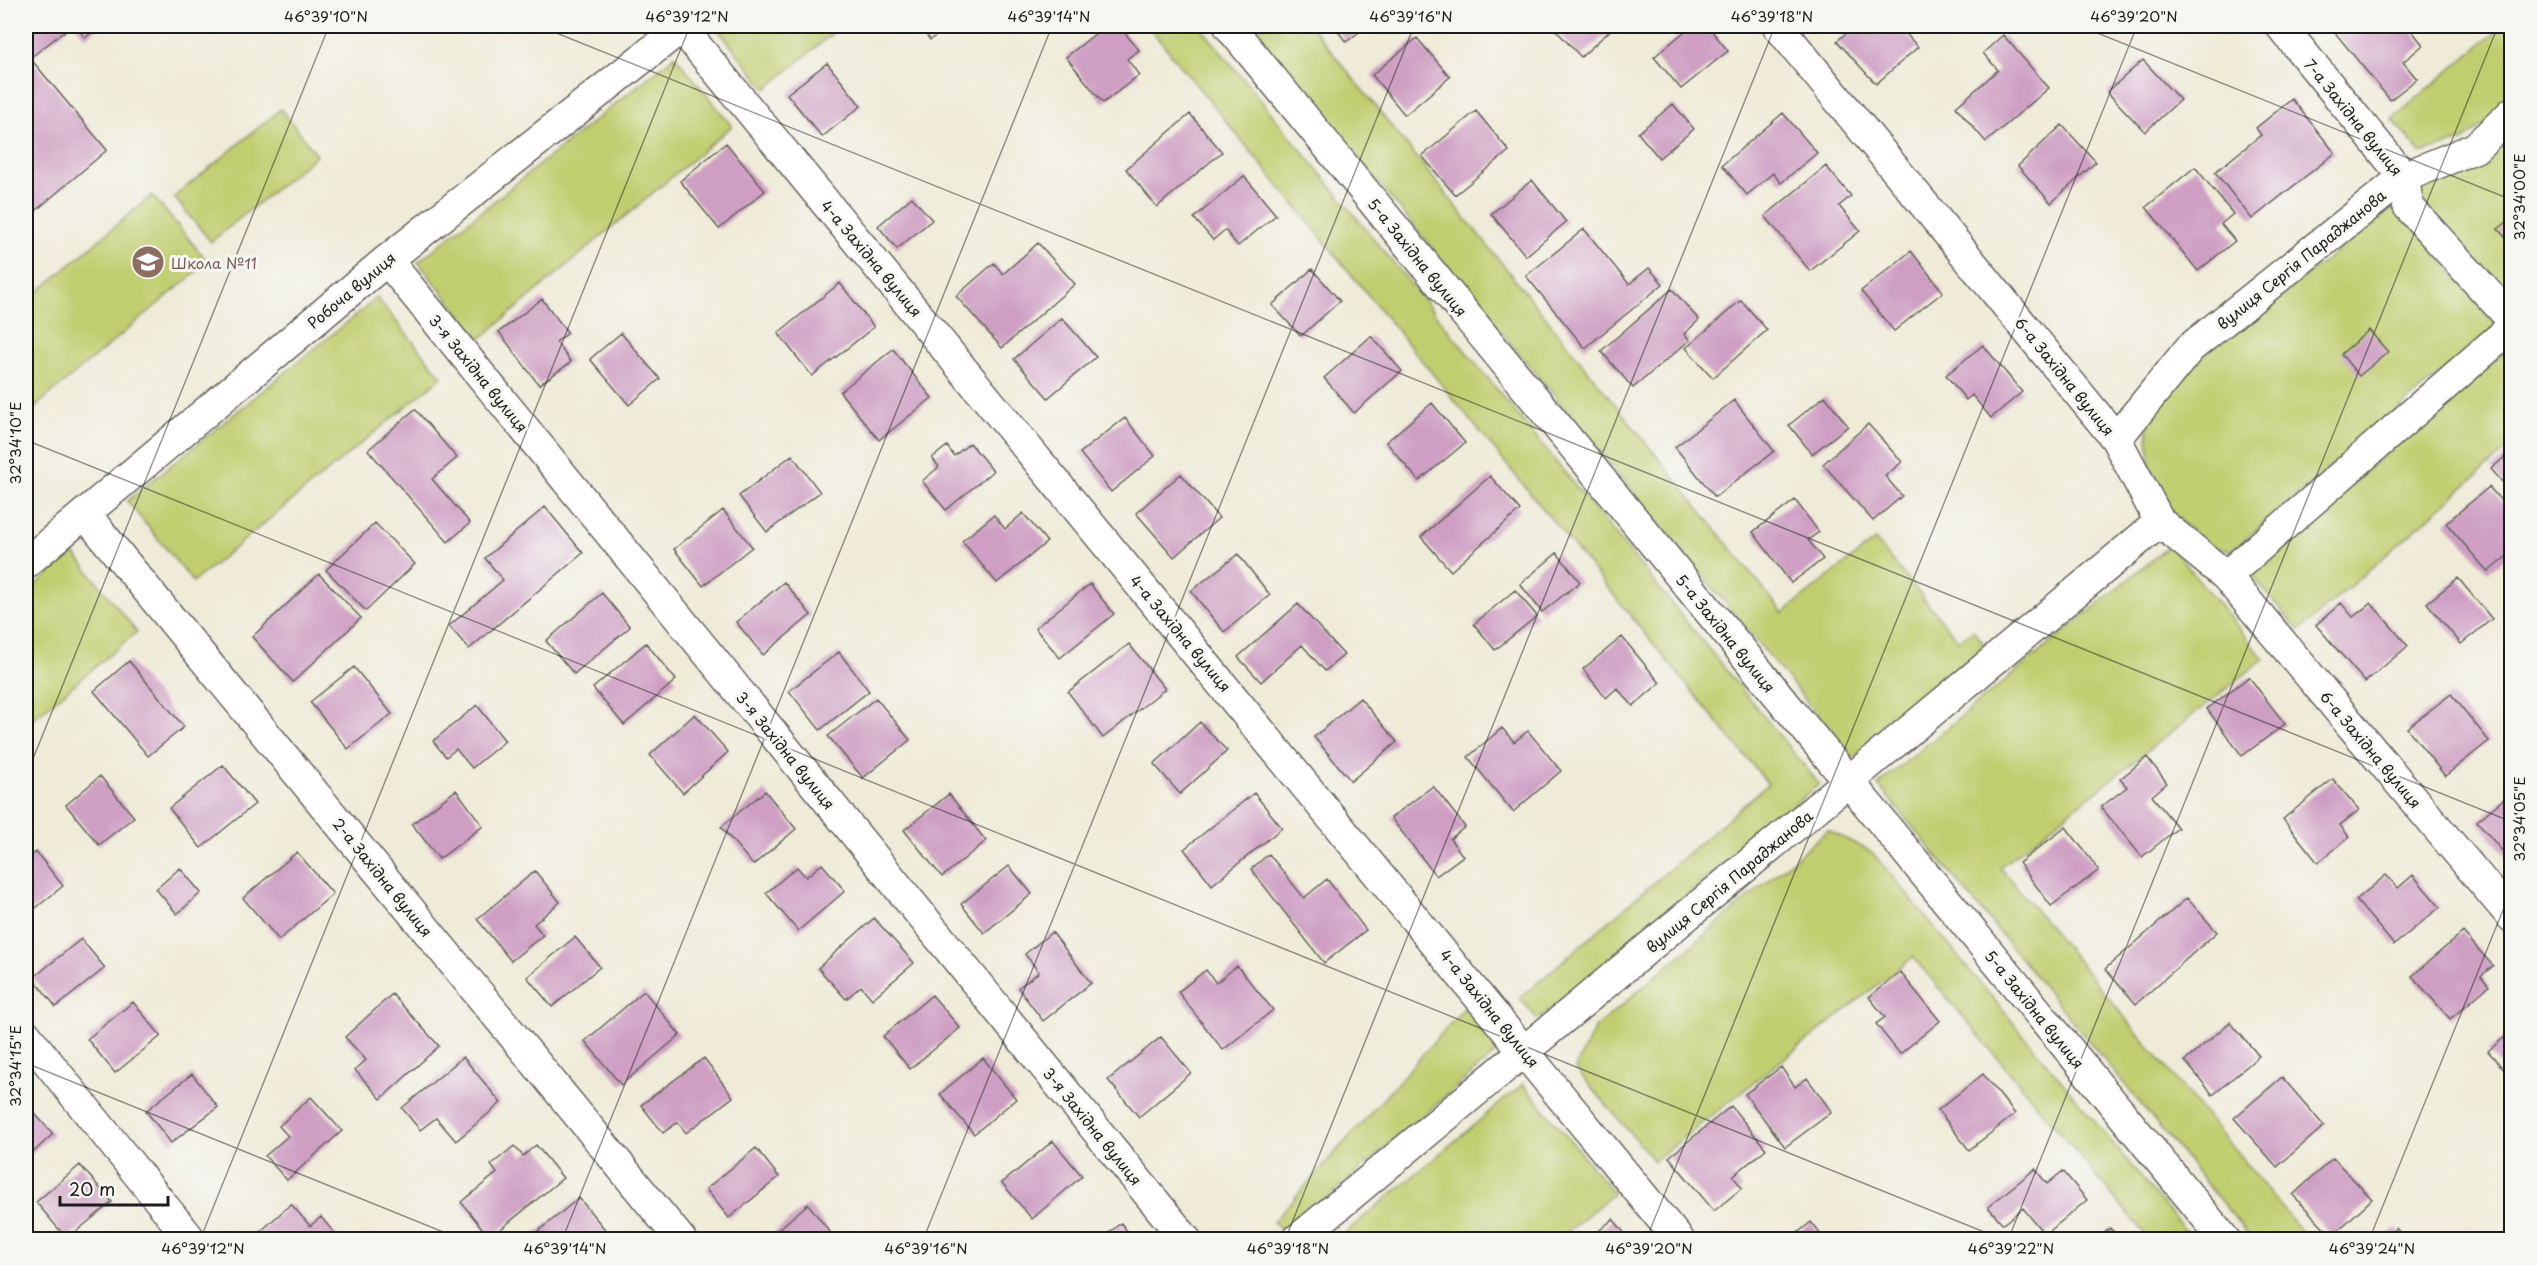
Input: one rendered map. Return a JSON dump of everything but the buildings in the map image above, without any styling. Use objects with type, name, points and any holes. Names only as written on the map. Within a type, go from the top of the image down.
[{"type":"street","name":"Робоча вулиця","points":[[26,563],[387,260],[682,26]]},
{"type":"street","name":"4-а Західна вулиця","points":[[682,26],[1679,1239]]},
{"type":"street","name":"5-а Західна вулиця","points":[[1229,26],[2225,1239]]},
{"type":"street","name":"6-а Західна вулиця","points":[[1778,26],[2116,439],[2160,522],[2226,576],[2511,917]]},
{"type":"street","name":"7-а Західна вулиця","points":[[2281,26],[2404,177],[2408,206],[2511,320]]},
{"type":"street","name":"вулиця Сергія Параджанова","points":[[2116,439],[2190,348],[2404,177],[2475,148],[2511,113]]},
{"type":"street","name":"3-я Західна вулиця","points":[[387,260],[1186,1239]]},
{"type":"street","points":[[2226,576],[2511,327]]},
{"type":"street","name":"2-а Західна вулиця","points":[[85,514],[681,1239]]},
{"type":"street","name":"вулиця Сергія Параджанова","points":[[1298,1239],[2160,522]]},
{"type":"street","points":[[26,1035],[191,1239]]},
{"type":"green space","points":[[715,26],[841,26],[766,89]]},
{"type":"green space","points":[[1148,26],[1200,26],[1819,784],[1538,1020],[1520,998],[1768,784]]},
{"type":"green space","points":[[1249,26],[1311,26],[1783,613],[1875,540],[1959,641],[1973,630],[1986,646],[1853,758]]},
{"type":"green space","points":[[2503,26],[2511,26],[2511,100],[2465,140],[2421,153],[2392,119]]},
{"type":"green space","points":[[675,56],[732,126],[480,339],[418,262]]},
{"type":"green space","points":[[281,109],[317,155],[211,242],[174,197]]},
{"type":"green space","points":[[2511,123],[2511,305],[2423,204],[2417,184]]},
{"type":"green space","points":[[152,195],[208,262],[28,413],[26,410],[26,302]]},
{"type":"green space","points":[[2396,206],[2497,326],[2231,551],[2207,546],[2171,512],[2150,463],[2147,423],[2195,361]]},
{"type":"green space","points":[[377,298],[442,377],[193,582],[127,501]]},
{"type":"green space","points":[[2511,347],[2511,446],[2299,631],[2248,571]]},
{"type":"green space","points":[[2170,545],[2264,659],[2000,867],[2308,1239],[2252,1239],[1878,785]]},
{"type":"green space","points":[[74,553],[137,632],[26,725],[26,593]]},
{"type":"green space","points":[[1828,830],[1872,852],[2192,1239],[2149,1239],[1913,957],[1654,1161],[1575,1068],[1596,1027]]},
{"type":"green space","points":[[1466,1006],[1503,1047],[1285,1234],[1273,1222]]},
{"type":"green space","points":[[1523,1084],[1614,1193],[1559,1239],[1338,1239]]},
{"type":"place","name":"Школа №11","points":[[148,262]]}]
